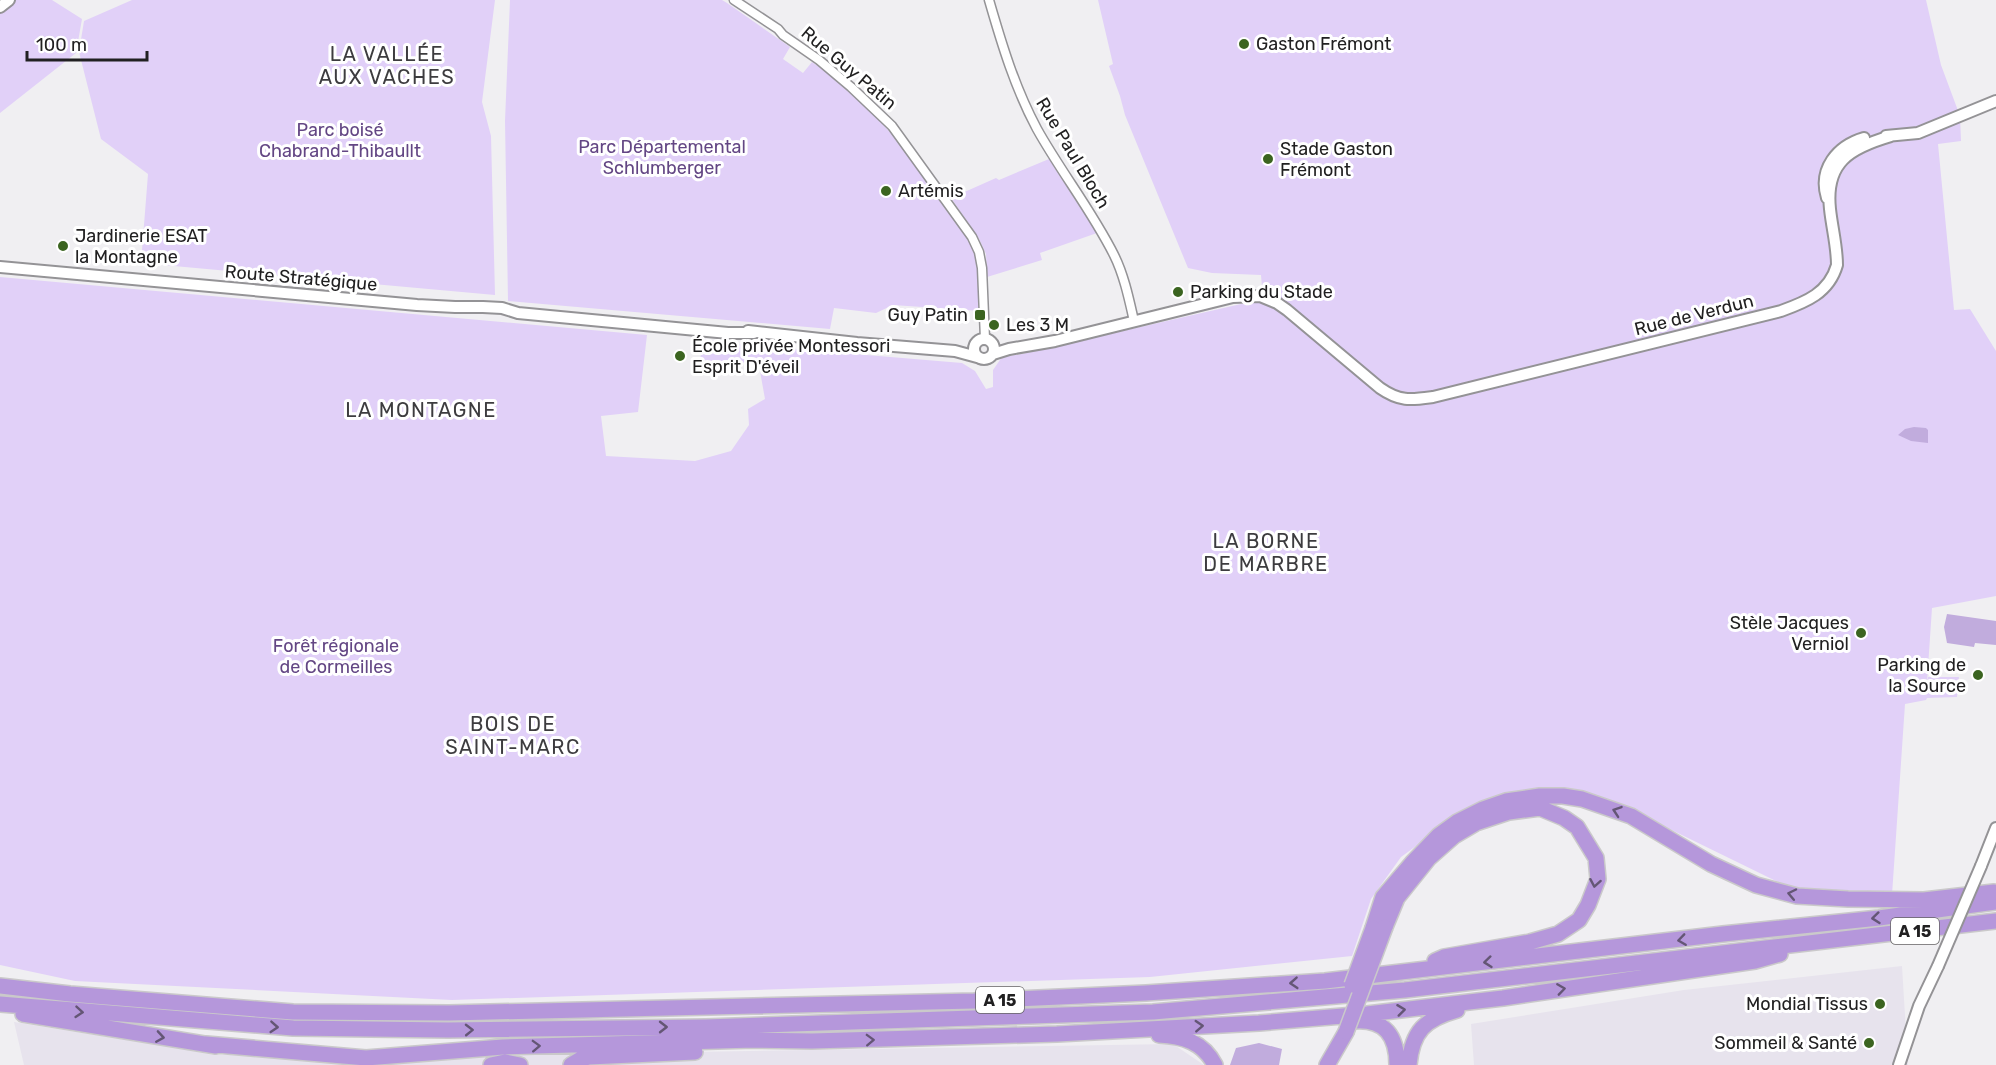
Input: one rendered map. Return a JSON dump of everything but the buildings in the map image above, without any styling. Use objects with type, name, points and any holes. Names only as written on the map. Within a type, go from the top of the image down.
[{"type":"highway","points":[[1379,927],[1383,897],[1438,835],[1483,809],[1506,801],[1540,796],[1582,799],[1631,816],[1711,864],[1756,885],[1797,896],[1924,900],[1994,892],[1996,894]]},
{"type":"highway","points":[[1328,1065],[1379,927],[1397,898],[1429,858],[1454,836],[1476,823],[1509,812],[1540,808],[1564,818],[1577,827],[1596,858],[1598,879],[1588,905],[1579,920],[1558,934],[1530,942],[1444,957],[1417,969]]},
{"type":"highway","name":"A 15","points":[[0,986],[293,1012],[449,1013],[954,1002],[1134,994],[1325,981],[1879,918],[1996,902]]},
{"type":"highway","name":"A 15","points":[[0,1005],[293,1028],[448,1030],[718,1027],[1153,1012],[1405,990],[1996,921]]},
{"type":"highway","points":[[1259,1023],[1367,1014],[1503,998],[1755,961],[1833,941]]},
{"type":"highway","points":[[1409,1065],[1414,1039],[1434,1018],[1503,998]]},
{"type":"highway","points":[[0,1005],[31,1017],[334,1065]]},
{"type":"highway","points":[[206,1044],[366,1058],[503,1047],[1057,1034],[1364,1020],[1381,1026],[1392,1036],[1397,1065]]},
{"type":"highway","points":[[1318,1065],[1340,1032]]},
{"type":"highway","points":[[1336,1065],[1340,1032]]},
{"type":"highway","points":[[1057,1034],[1170,1036],[1199,1044],[1215,1065]]},
{"type":"highway","points":[[571,1065],[581,1059],[589,1058],[812,1041]]},
{"type":"highway","points":[[491,1065],[506,1062],[520,1065]]},
{"type":"street","points":[[0,8],[9,0]]},
{"type":"street","name":"Rue Guy Patin","points":[[734,0],[778,29],[851,87],[892,126],[925,170],[980,252],[987,345]]},
{"type":"street","name":"Rue Paul Bloch","points":[[988,0],[1018,91],[1058,164],[1115,256],[1134,321]]},
{"type":"street","name":"Rue de Verdun","points":[[1487,383],[1780,310],[1809,300],[1825,288],[1836,265],[1837,255],[1830,209],[1831,186],[1841,160],[1860,146],[1891,136],[1918,133],[1996,101]]},
{"type":"street","name":"Route Stratégique","points":[[0,267],[455,308],[483,313],[518,313],[627,322],[686,323],[729,327],[754,333],[955,351],[977,357]]},
{"type":"street","name":"Route Stratégique","points":[[955,351],[987,345],[1019,346],[1055,341],[1233,297],[1260,296],[1287,310],[1380,388],[1394,396],[1411,399],[1434,397],[1487,383]]},
{"type":"street","points":[[987,345],[985,360],[977,357],[974,351],[987,345]]},
{"type":"street","points":[[1899,1065],[1919,1006],[1996,828]]},
{"type":"shaded area","points":[[1914,427],[1928,430],[1928,443],[1911,441],[1898,435],[1905,429]]},
{"type":"shaded area","points":[[1947,614],[1996,621],[1996,645],[1975,643],[1974,647],[1947,643],[1944,627]]},
{"type":"shaded area","points":[[1902,966],[1908,1065],[1474,1065],[1471,1024],[1684,990]]},
{"type":"shaded area","points":[[14,1022],[213,1055],[689,1052],[1173,1044],[1204,1065],[24,1065]]},
{"type":"shaded area","points":[[1259,1043],[1282,1049],[1279,1065],[1230,1065],[1236,1048]]},
{"type":"green space","points":[[3,0],[52,0],[82,19],[76,53],[0,113],[0,3]]},
{"type":"green space","name":"Parc boisé Chabrand-Thibaullt","points":[[132,0],[495,0],[482,102],[491,136],[495,295],[141,263],[148,174],[101,139],[79,52],[84,21]]},
{"type":"green space","name":"Parc Départemental Schlumberger","points":[[510,0],[722,0],[727,3],[790,47],[783,59],[803,73],[812,62],[832,76],[906,149],[954,216],[976,252],[981,311],[893,305],[876,313],[834,308],[830,329],[508,301],[505,121]]},
{"type":"green space","name":"Forêt régionale de Cormeilles","points":[[1098,0],[1926,0],[1941,65],[1960,116],[1961,141],[1938,144],[1954,310],[1970,309],[1996,351],[1996,596],[1932,608],[1926,697],[1928,677],[1959,677],[1957,697],[1927,698],[1905,704],[1892,895],[1792,889],[1643,816],[1563,789],[1452,820],[1401,857],[1371,899],[1352,956],[1150,977],[452,1000],[75,981],[0,965],[0,277],[647,335],[638,412],[601,416],[606,456],[695,461],[731,451],[749,425],[748,409],[765,399],[758,360],[726,366],[700,366],[702,339],[747,345],[962,363],[975,371],[986,389],[993,387],[993,370],[1002,357],[1263,299],[1261,275],[1212,273],[1188,268],[1125,115],[1109,66],[1113,64]]},
{"type":"green space","points":[[1049,159],[1097,233],[1040,253],[1042,260],[987,277],[986,254],[979,239],[951,198],[996,178],[999,180]]},
{"type":"place","name":"Gaston Frémont","points":[[1244,44]]},
{"type":"place","name":"Stade Gaston Frémont","points":[[1268,159]]},
{"type":"place","name":"Artémis","points":[[886,191]]},
{"type":"place","name":"Jardinerie ESAT la Montagne","points":[[63,246]]},
{"type":"place","name":"Parking du Stade","points":[[1178,292]]},
{"type":"place","name":"Guy Patin","points":[[980,315]]},
{"type":"place","name":"Les 3 M","points":[[994,325]]},
{"type":"place","name":"École privée Montessori Esprit D'éveil","points":[[680,356]]},
{"type":"place","name":"Stèle Jacques Verniol","points":[[1861,633]]},
{"type":"place","name":"Parking de la Source","points":[[1978,675]]},
{"type":"place","name":"Mondial Tissus","points":[[1880,1004]]},
{"type":"place","name":"Sommeil & Santé","points":[[1869,1043]]},
{"type":"district","name":"LA VALLÉE AUX VACHES","points":[[387,66]]},
{"type":"district","name":"LA MONTAGNE","points":[[421,410]]},
{"type":"district","name":"LA BORNE DE MARBRE","points":[[1266,552]]},
{"type":"district","name":"BOIS DE SAINT-MARC","points":[[513,736]]}]
